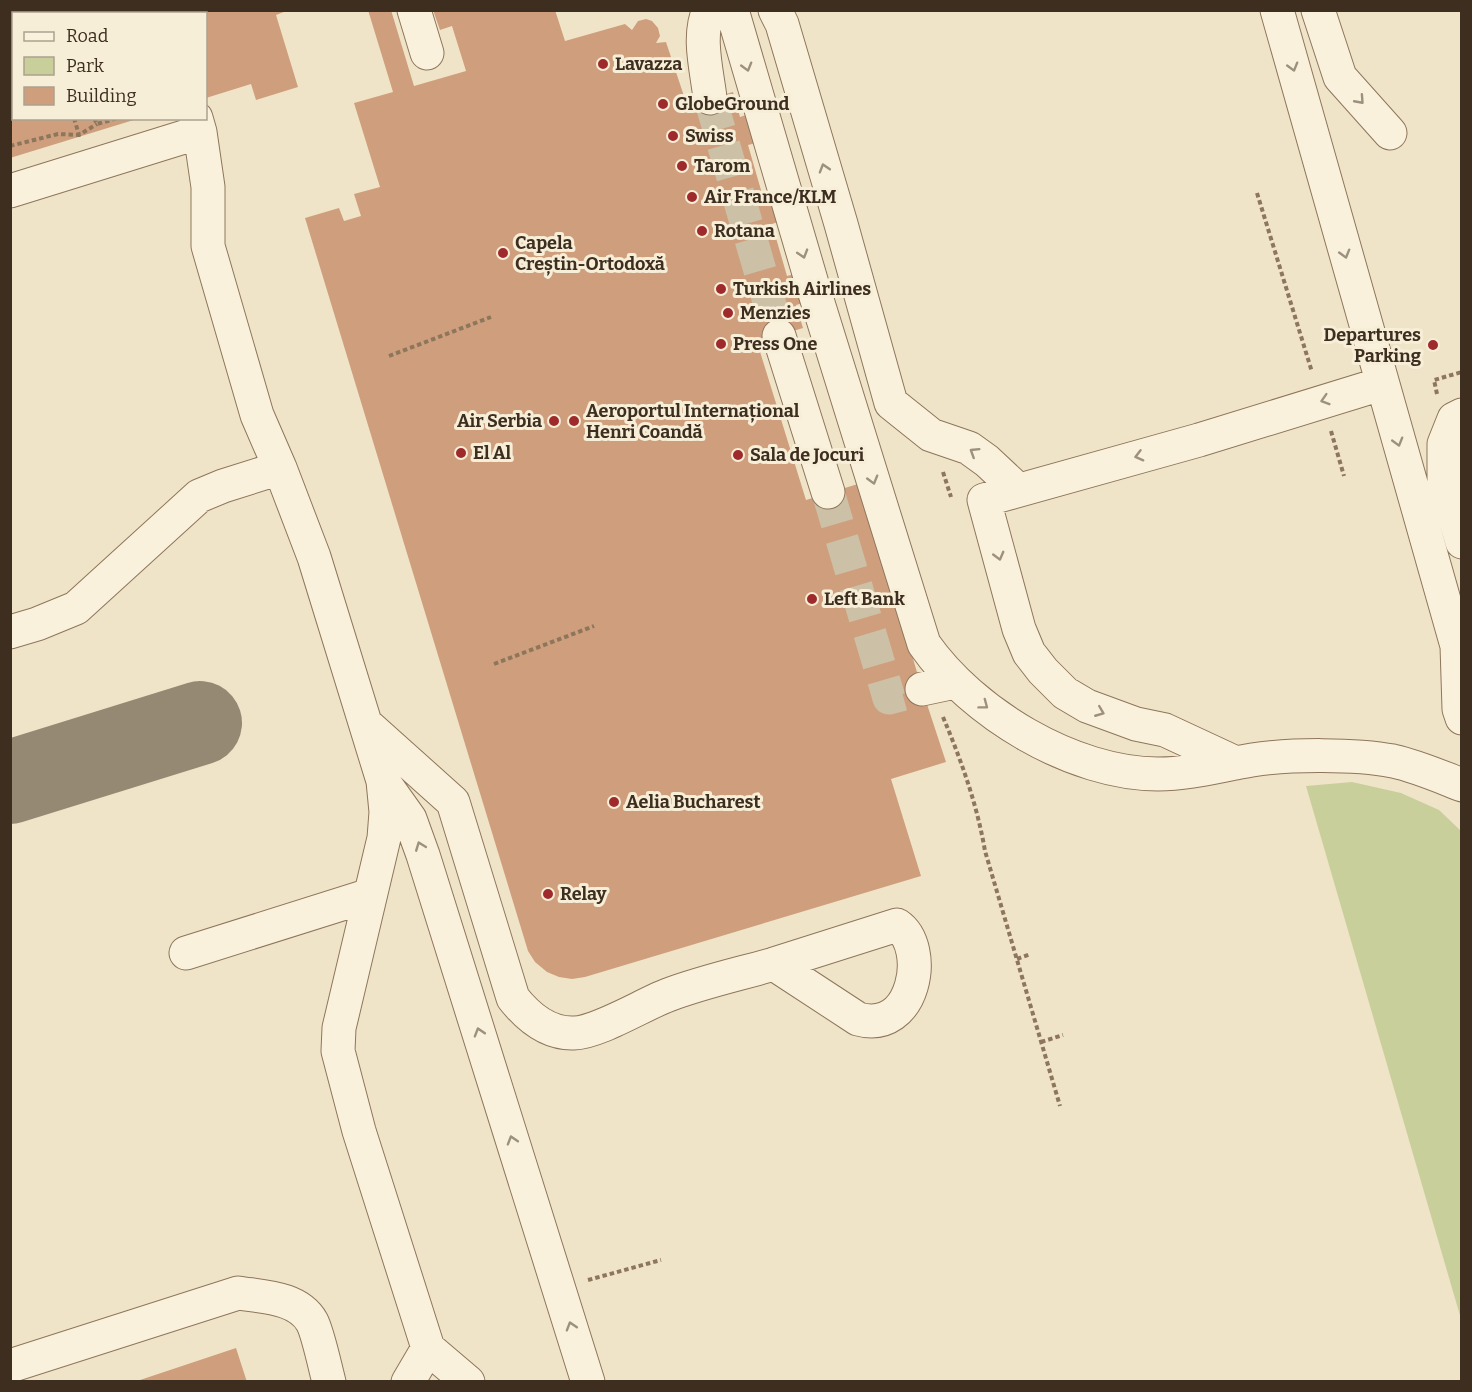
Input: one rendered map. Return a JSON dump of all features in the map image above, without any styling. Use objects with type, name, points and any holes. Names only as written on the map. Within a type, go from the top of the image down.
[{"type":"street","points":[[414,10],[427,53]]},
{"type":"street","points":[[709,10],[704,20],[704,43],[710,98]]},
{"type":"street","points":[[732,10],[765,126],[924,644],[938,664],[936,686],[1064,753],[1094,764],[1124,771],[1156,774],[1185,773],[1253,759],[1304,756],[1352,757],[1393,761],[1461,785]]},
{"type":"street","points":[[775,10],[782,24],[891,403],[932,435],[969,448],[987,461],[1018,490]]},
{"type":"street","points":[[1276,10],[1457,646],[1461,718]]},
{"type":"street","points":[[1318,10],[1340,77],[1390,133]]},
{"type":"street","points":[[10,191],[198,125],[208,187],[208,246],[257,415],[314,556],[383,781],[385,829],[339,1028],[338,1050],[359,1131],[428,1348],[468,1382]]},
{"type":"street","points":[[828,492],[782,344],[842,377]]},
{"type":"street","points":[[1236,763],[1165,730],[1136,724],[1087,706],[1065,693],[1043,671],[1029,653],[1019,629],[984,500],[1199,440],[1382,384]]},
{"type":"street","points":[[1450,408],[1454,419],[1444,444],[1444,480],[1461,542]]},
{"type":"street","points":[[10,632],[76,608],[199,496],[280,468]]},
{"type":"street","points":[[366,723],[453,802],[513,998],[526,1013],[546,1026],[566,1033],[588,1031],[669,995],[774,964]]},
{"type":"street","points":[[383,781],[410,819],[423,855],[588,1382]]},
{"type":"street","points":[[186,953],[370,896]]},
{"type":"street","points":[[10,1366],[238,1293],[275,1298],[294,1305],[312,1321],[329,1382]]},
{"type":"street","points":[[408,1382],[428,1348]]},
{"type":"street","points":[[428,1348],[494,1382]]},
{"type":"path","points":[[75,120],[79,135]]},
{"type":"path","points":[[95,120],[97,124]]},
{"type":"path","points":[[10,146],[58,134],[79,135],[97,124],[111,120]]},
{"type":"path","points":[[1257,193],[1315,382]]},
{"type":"path","points":[[388,356],[491,317]]},
{"type":"path","points":[[1450,408],[1434,380],[1461,372]]},
{"type":"path","points":[[1330,429],[1344,476]]},
{"type":"path","points":[[494,664],[594,626]]},
{"type":"path","points":[[936,686],[959,755],[1060,1106]]},
{"type":"path","points":[[1017,959],[1031,954]]},
{"type":"path","points":[[1041,1042],[1063,1035]]},
{"type":"path","points":[[559,1288],[661,1260]]},
{"type":"green space","points":[[1352,782],[1401,793],[1439,810],[1461,831],[1461,1319],[1306,786]]},
{"type":"building","points":[[10,10],[289,10],[276,15],[298,87],[256,100],[251,84],[207,98],[207,12],[12,12],[12,120],[134,120],[10,158]]},
{"type":"building","name":"Aeroportul Internațional Henri Coandă","points":[[368,10],[391,10],[414,86],[466,71],[452,26],[440,30],[433,10],[555,10],[565,41],[625,24],[632,30],[638,21],[646,19],[652,21],[658,28],[660,36],[656,43],[666,42],[687,105],[733,92],[740,117],[752,113],[760,142],[748,145],[763,197],[776,193],[784,220],[772,224],[787,276],[802,272],[810,301],[796,305],[803,328],[757,342],[806,500],[861,483],[946,762],[891,779],[921,876],[585,977],[572,979],[559,977],[547,972],[535,962],[528,951],[305,218],[339,208],[344,221],[361,216],[354,194],[380,187],[354,103],[393,92]]},
{"type":"building","points":[[236,1348],[247,1382],[137,1382],[137,1381]]},
{"type":"taxiway","points":[[10,782],[200,723]]},
{"type":"tunnel","points":[[710,98],[779,336]]},
{"type":"tunnel","points":[[828,492],[889,698],[922,689]]},
{"type":"place","name":"Lavazza","points":[[603,64]]},
{"type":"place","name":"GlobeGround","points":[[663,104]]},
{"type":"place","name":"Swiss","points":[[673,136]]},
{"type":"place","name":"Tarom","points":[[682,166]]},
{"type":"place","name":"Air France/KLM","points":[[692,197]]},
{"type":"place","name":"Rotana","points":[[702,231]]},
{"type":"place","name":"Capela Creștin-Ortodoxă","points":[[503,253]]},
{"type":"place","name":"Turkish Airlines","points":[[721,289]]},
{"type":"place","name":"Menzies","points":[[728,313]]},
{"type":"place","name":"Press One","points":[[721,344]]},
{"type":"place","name":"Departures Parking","points":[[1433,345]]},
{"type":"place","name":"Air Serbia","points":[[554,421]]},
{"type":"place","name":"Aeroportul Internațional Henri Coandă","points":[[574,421]]},
{"type":"place","name":"El Al","points":[[461,453]]},
{"type":"place","name":"Sala de Jocuri","points":[[738,455]]},
{"type":"place","name":"Left Bank","points":[[812,599]]},
{"type":"place","name":"Aelia Bucharest","points":[[614,802]]},
{"type":"place","name":"Relay","points":[[548,894]]}]
